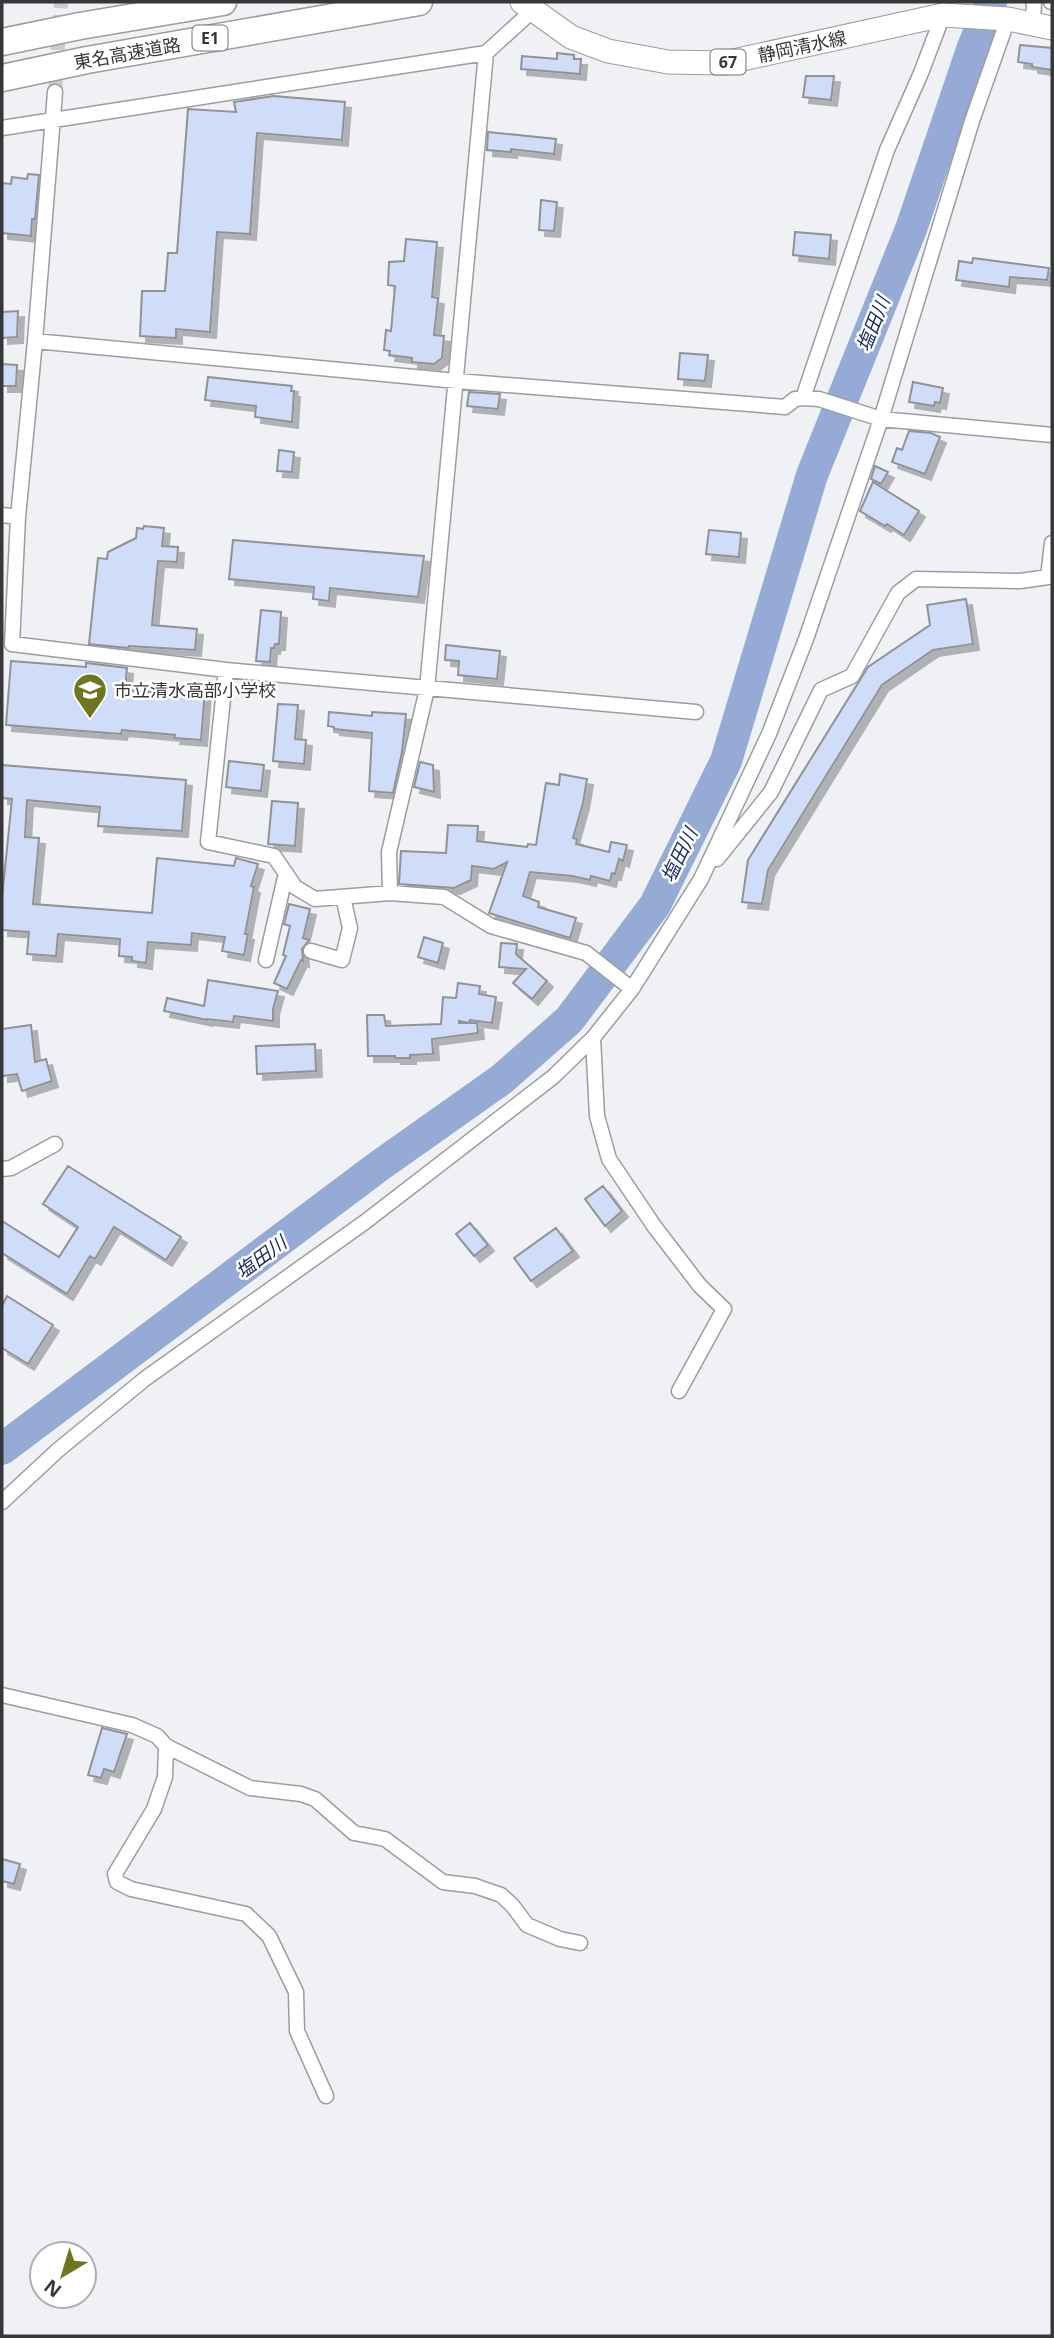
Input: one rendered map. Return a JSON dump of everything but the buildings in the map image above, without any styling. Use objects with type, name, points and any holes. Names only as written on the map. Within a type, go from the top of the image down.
[{"type":"highway","name":"東名高速道路","points":[[2,42],[223,2]]},
{"type":"highway","name":"東名高速道路","points":[[2,78],[87,60],[419,2]]},
{"type":"main road","name":"静岡清水線","points":[[527,6],[571,37],[608,51],[668,62],[724,63],[943,15],[1040,18]]},
{"type":"street","points":[[390,893],[388,852],[427,689],[486,53],[527,6]]},
{"type":"street","points":[[803,398],[887,150],[922,73],[943,15]]},
{"type":"street","points":[[701,879],[774,722],[806,639],[972,121],[1008,19]]},
{"type":"street","points":[[2,128],[486,53]]},
{"type":"street","points":[[55,92],[36,341],[18,517],[12,644],[226,670],[695,712]]},
{"type":"street","points":[[36,341],[457,381],[785,407],[795,399],[819,399],[878,418],[1052,435]]},
{"type":"street","points":[[2,515],[18,517]]},
{"type":"street","points":[[2,1502],[58,1450],[146,1378],[365,1222],[553,1077],[593,1038],[701,879],[771,792],[821,690],[852,676],[898,593],[916,579],[1020,581],[1050,577],[1052,543]]},
{"type":"street","points":[[226,670],[208,842],[274,856],[295,887],[314,899],[390,893],[444,897],[491,926],[586,953],[628,986]]},
{"type":"street","points":[[266,960],[286,873]]},
{"type":"street","points":[[311,951],[342,960],[350,928],[344,897]]},
{"type":"street","points":[[593,1038],[597,1116],[610,1159],[699,1286],[724,1309],[679,1391]]},
{"type":"street","points":[[2,1170],[11,1168],[55,1144]]},
{"type":"street","points":[[2,1695],[132,1725],[157,1736],[166,1746],[250,1788],[301,1794],[315,1799],[354,1833],[385,1839],[443,1882],[475,1886],[501,1895],[527,1925],[560,1939],[580,1943]]},
{"type":"street","points":[[166,1746],[165,1777],[154,1809],[115,1874],[117,1882],[131,1889],[246,1914],[269,1936],[296,1992],[297,2031],[326,2096]]},
{"type":"waterway","name":"塩田川","points":[[2,1449],[379,1166],[502,1079],[569,1020],[655,905],[726,761],[812,475],[911,229],[991,2]]},
{"type":"tunnel","points":[[55,92],[61,2]]},
{"type":"place","name":"市立清水高部小学校","points":[[90,720]]}]
